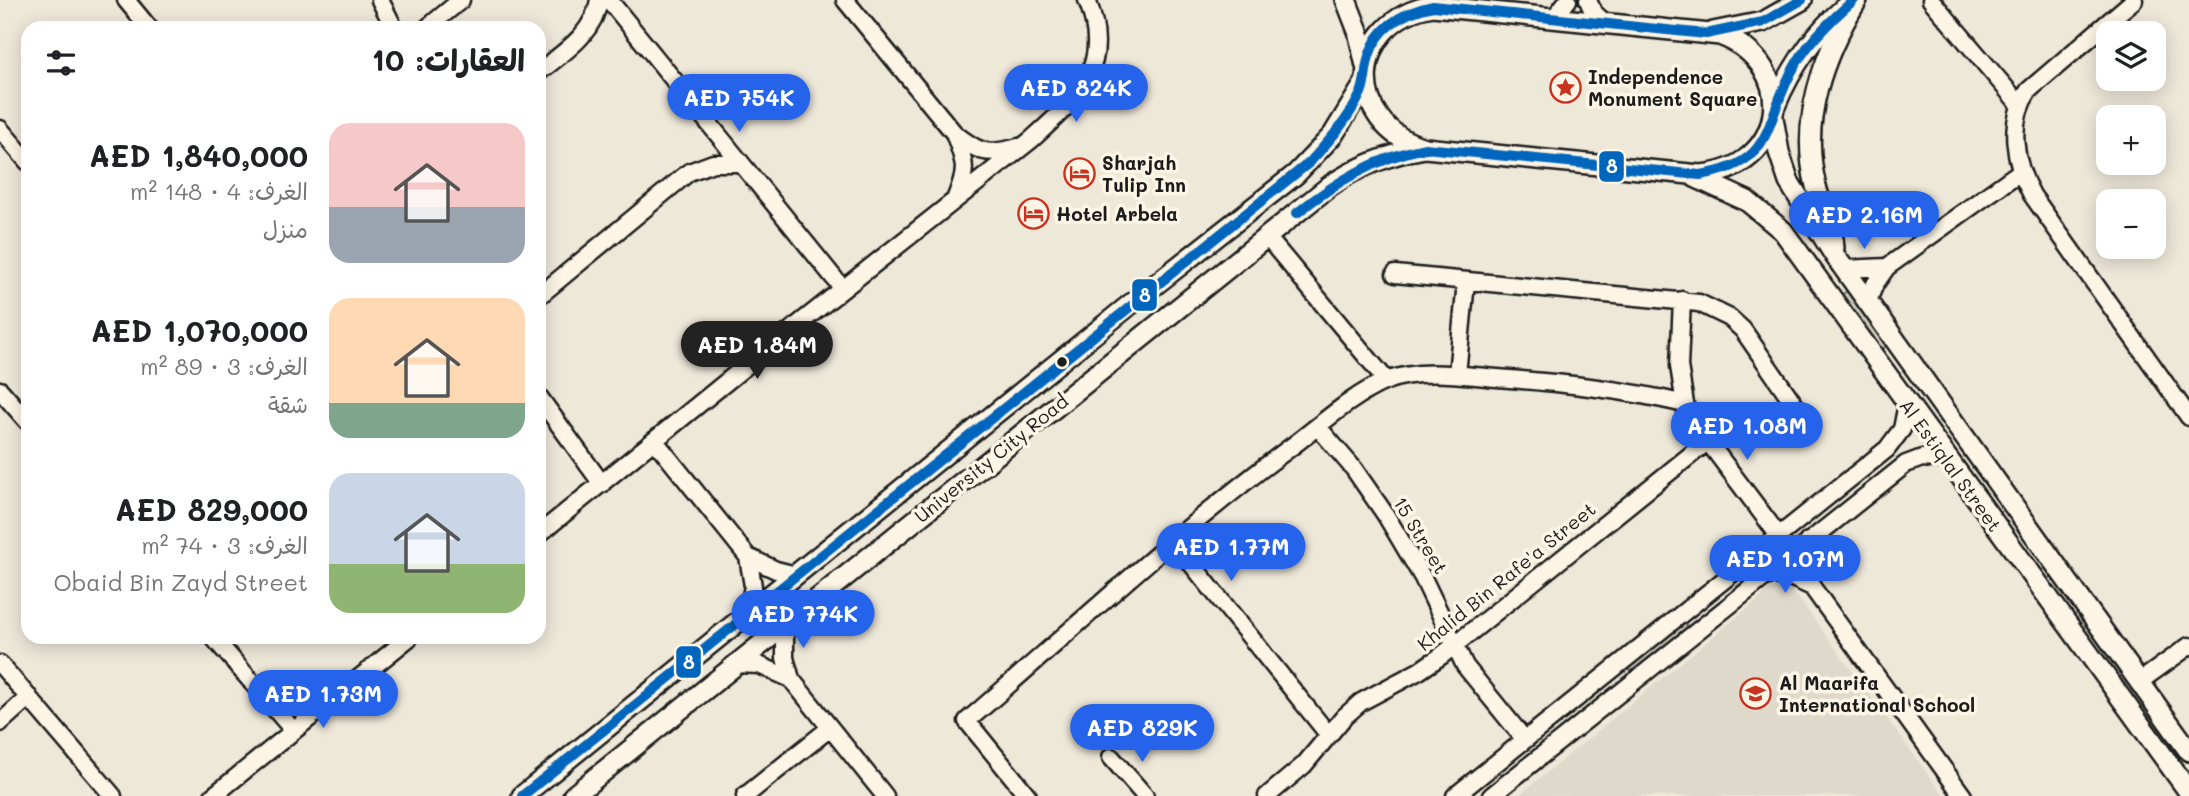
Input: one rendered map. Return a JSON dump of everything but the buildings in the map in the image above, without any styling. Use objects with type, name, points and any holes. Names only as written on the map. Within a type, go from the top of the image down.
[{"type":"main road","points":[[1346,0],[1359,31],[1372,108],[1379,120],[1399,138],[1424,148],[1684,174],[1717,174],[1740,164],[1759,148],[1768,134],[1791,71],[1808,45],[1832,18],[1855,0]]},
{"type":"main road","points":[[1425,0],[1448,7],[1706,34],[1763,22],[1802,0]]},
{"type":"main road","points":[[1839,263],[1831,227],[1813,174],[1812,116],[1826,57],[1855,0]]},
{"type":"main road","name":"University City Road","points":[[522,796],[1148,290],[1296,174],[1333,135],[1366,76],[1375,43],[1393,21],[1419,8],[1448,7]]},
{"type":"main road","name":"Al Estiqlal Street","points":[[1706,34],[1720,35],[1735,41],[1754,55],[1768,75],[1779,152],[1789,182],[1839,263],[2189,751]]},
{"type":"main road","name":"University City Road","points":[[573,796],[1331,185],[1386,157],[1424,148]]},
{"type":"main road","name":"Al Estiqlal Street","points":[[1684,174],[1747,201],[1772,219],[1792,243],[2189,792]]},
{"type":"main road","points":[[1907,404],[1915,399],[1924,401],[1945,427],[1964,439]]},
{"type":"street","points":[[126,0],[143,21]]},
{"type":"street","points":[[380,0],[392,21]]},
{"type":"street","points":[[436,21],[461,0]]},
{"type":"street","points":[[546,66],[585,33],[593,20],[599,0]]},
{"type":"street","points":[[609,0],[843,289]]},
{"type":"street","points":[[845,0],[954,133],[986,153],[998,153],[1025,145]]},
{"type":"street","points":[[546,528],[1025,145],[1072,103],[1089,74],[1095,51],[1096,32],[1087,0]]},
{"type":"street","points":[[1554,18],[1568,0]]},
{"type":"street","points":[[1588,0],[1594,12],[1605,23]]},
{"type":"street","points":[[1931,0],[2020,105]]},
{"type":"street","points":[[2134,0],[2035,83],[2020,105],[2015,138],[2021,171],[2032,195],[2189,417]]},
{"type":"street","points":[[0,129],[21,154]]},
{"type":"street","points":[[954,133],[964,159],[965,170],[954,201]]},
{"type":"street","points":[[546,290],[689,172],[713,163],[739,163]]},
{"type":"street","points":[[1867,303],[1875,284],[1887,267],[2021,171]]},
{"type":"street","points":[[1267,237],[1387,381]]},
{"type":"street","points":[[1839,263],[1887,267]]},
{"type":"street","points":[[1395,274],[1682,300],[1716,309],[1744,330],[1799,411]]},
{"type":"street","points":[[1457,374],[1466,282]]},
{"type":"street","points":[[1682,300],[1679,366],[1685,404],[1779,536]]},
{"type":"street","points":[[1028,796],[967,721],[1252,476],[1359,398],[1387,381],[1433,374],[1457,374],[1600,387],[1685,404]]},
{"type":"street","points":[[0,390],[21,414]]},
{"type":"street","points":[[1455,796],[1893,443],[1902,429],[1907,404]]},
{"type":"street","points":[[546,407],[601,484]]},
{"type":"street","name":"15 Street","points":[[1318,427],[1354,469],[1385,514],[1423,578],[1465,667],[1525,740]]},
{"type":"street","points":[[655,441],[748,557],[766,567],[796,575]]},
{"type":"street","name":"Khalid Bin Rafe'a Street","points":[[1267,796],[1304,765],[1328,734],[1361,702],[1419,671],[1454,647],[1709,441]]},
{"type":"street","points":[[1491,796],[1906,464],[1930,457],[1947,460]]},
{"type":"street","points":[[1822,529],[1830,509],[1824,499]]},
{"type":"street","points":[[1808,541],[1805,565],[1812,587],[1963,796]]},
{"type":"street","points":[[1174,542],[1328,734]]},
{"type":"street","points":[[747,615],[753,586],[748,557]]},
{"type":"street","points":[[1767,575],[1790,577],[1812,587]]},
{"type":"street","points":[[785,625],[785,657],[791,679],[885,796]]},
{"type":"street","points":[[219,644],[293,730]]},
{"type":"street","points":[[213,796],[401,644]]},
{"type":"street","points":[[2138,682],[2189,646]]},
{"type":"street","points":[[0,664],[113,796]]},
{"type":"street","points":[[736,664],[759,665],[791,679]]},
{"type":"street","points":[[0,723],[29,697]]},
{"type":"street","points":[[745,796],[830,728]]},
{"type":"street","points":[[1111,757],[1145,796]]},
{"type":"shaded area","points":[[1847,291],[1887,345],[1880,351],[1840,296]]},
{"type":"shaded area","name":"Al Maarifa International School","points":[[1788,584],[1944,796],[1518,796],[1769,591]]},
{"type":"shaded area","points":[[1684,622],[1689,628],[1632,674],[1627,668]]},
{"type":"transit line","name":"8","points":[[522,796],[1310,162],[1356,103],[1363,88],[1373,45],[1386,29],[1402,17],[1433,6],[1706,34],[1763,22],[1802,0]]},
{"type":"transit line","name":"8","points":[[1297,213],[1357,172],[1390,158],[1425,148],[1700,175],[1725,169],[1744,160],[1756,149],[1765,136],[1785,84],[1796,64],[1822,30],[1854,0]]},
{"type":"place","name":"Independence Monument Square","points":[[1565,87]]},
{"type":"place","name":"Sharjah Tulip Inn","points":[[1079,173]]},
{"type":"place","name":"Hotel Arbela","points":[[1033,213]]},
{"type":"place","name":"Al Maarifa International School","points":[[1756,693]]}]
